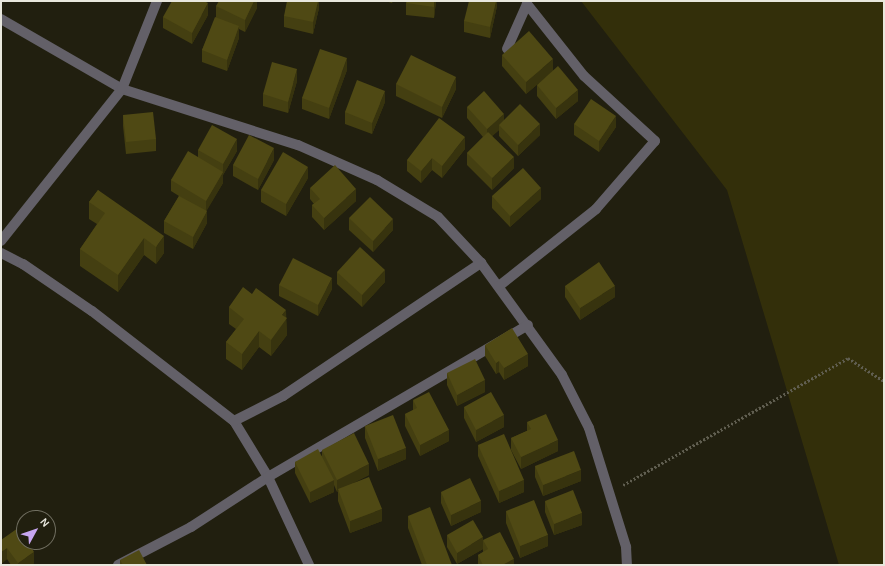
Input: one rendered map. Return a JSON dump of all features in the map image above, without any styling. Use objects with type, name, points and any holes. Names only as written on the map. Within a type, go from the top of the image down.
[{"type":"street","points":[[1,241],[122,89],[157,1]]},
{"type":"street","points":[[499,286],[596,209],[655,141],[584,76],[527,4],[507,49]]},
{"type":"street","points":[[1,19],[122,89],[298,145],[378,180],[438,217],[481,263],[528,325],[562,375],[589,428],[626,547],[627,565]]},
{"type":"street","points":[[1,253],[23,264],[92,311],[234,421],[268,477],[309,565]]},
{"type":"street","points":[[234,421],[283,396],[481,263]]},
{"type":"street","points":[[118,565],[191,527],[268,477],[528,325]]},
{"type":"path","points":[[609,493],[848,358],[884,381]]},
{"type":"shaded area","points":[[581,1],[884,1],[884,565],[839,565],[727,190]]},
{"type":"building","points":[[172,1],[204,1],[208,3],[192,33],[163,17]]},
{"type":"building","points":[[219,1],[254,1],[245,20],[216,6]]},
{"type":"building","points":[[287,1],[318,1],[313,22],[284,16]]},
{"type":"building","points":[[407,1],[434,1],[434,7],[406,3]]},
{"type":"building","points":[[469,1],[496,1],[490,27],[464,21]]},
{"type":"building","points":[[215,17],[239,26],[227,60],[202,50]]},
{"type":"building","points":[[529,31],[553,59],[526,82],[502,55]]},
{"type":"building","points":[[320,49],[347,58],[329,108],[302,98]]},
{"type":"building","points":[[411,55],[456,77],[442,107],[396,84]]},
{"type":"building","points":[[272,62],[297,69],[288,102],[263,94]]},
{"type":"building","points":[[558,66],[578,90],[556,108],[537,85]]},
{"type":"building","points":[[357,80],[385,91],[372,123],[345,112]]},
{"type":"building","points":[[484,91],[504,114],[487,129],[467,107]]},
{"type":"building","points":[[591,99],[616,116],[599,141],[574,124]]},
{"type":"building","points":[[520,104],[540,124],[518,145],[499,125]]},
{"type":"building","points":[[153,112],[156,139],[126,142],[123,115]]},
{"type":"building","points":[[439,118],[465,137],[442,166],[432,158],[421,171],[407,160]]},
{"type":"building","points":[[212,125],[237,139],[223,164],[198,150]]},
{"type":"building","points":[[488,132],[514,157],[492,178],[467,153]]},
{"type":"building","points":[[249,135],[274,148],[258,179],[233,165]]},
{"type":"building","points":[[188,151],[223,172],[206,201],[171,180]]},
{"type":"building","points":[[283,152],[308,167],[286,204],[261,190]]},
{"type":"building","points":[[335,165],[356,189],[324,218],[312,205],[320,199],[310,188]]},
{"type":"building","points":[[523,168],[541,188],[510,216],[492,196]]},
{"type":"building","points":[[98,190],[164,236],[156,247],[144,238],[118,275],[80,249],[105,213],[89,202]]},
{"type":"building","points":[[179,196],[207,211],[193,237],[164,221]]},
{"type":"building","points":[[370,197],[393,219],[373,241],[349,218]]},
{"type":"building","points":[[360,247],[385,270],[362,295],[337,272]]},
{"type":"building","points":[[293,258],[332,278],[318,305],[279,285]]},
{"type":"building","points":[[599,262],[615,286],[580,308],[565,286]]},
{"type":"building","points":[[243,287],[252,294],[256,288],[286,310],[282,315],[287,318],[271,340],[259,331],[242,354],[226,342],[244,319],[229,307]]},
{"type":"building","points":[[512,328],[528,354],[504,368],[499,361],[496,363],[485,345]]},
{"type":"building","points":[[475,359],[485,380],[457,395],[447,373]]},
{"type":"building","points":[[429,392],[449,430],[420,445],[405,414],[417,408],[413,400]]},
{"type":"building","points":[[491,392],[504,415],[476,430],[464,407]]},
{"type":"building","points":[[546,414],[558,440],[521,457],[511,438],[531,429],[527,422]]},
{"type":"building","points":[[393,415],[406,448],[378,459],[365,426]]},
{"type":"building","points":[[354,433],[369,464],[337,480],[322,450]]},
{"type":"building","points":[[504,434],[524,480],[499,491],[478,445]]},
{"type":"building","points":[[318,449],[334,480],[310,492],[295,462]]},
{"type":"building","points":[[574,451],[581,470],[543,485],[535,466]]},
{"type":"building","points":[[369,477],[382,509],[350,521],[338,489]]},
{"type":"building","points":[[470,478],[481,501],[451,515],[441,492]]},
{"type":"building","points":[[573,490],[582,513],[554,524],[545,501]]},
{"type":"building","points":[[534,500],[548,535],[520,546],[506,511]]},
{"type":"building","points":[[430,507],[452,565],[427,565],[408,516]]},
{"type":"building","points":[[473,520],[483,537],[457,553],[447,535]]},
{"type":"building","points":[[16,529],[16,550],[33,550],[34,552],[18,563],[7,548],[1,552],[1,540]]},
{"type":"building","points":[[500,532],[514,559],[502,565],[483,565],[478,555],[488,549],[483,540]]},
{"type":"building","points":[[139,550],[147,565],[123,565],[120,560]]}]
